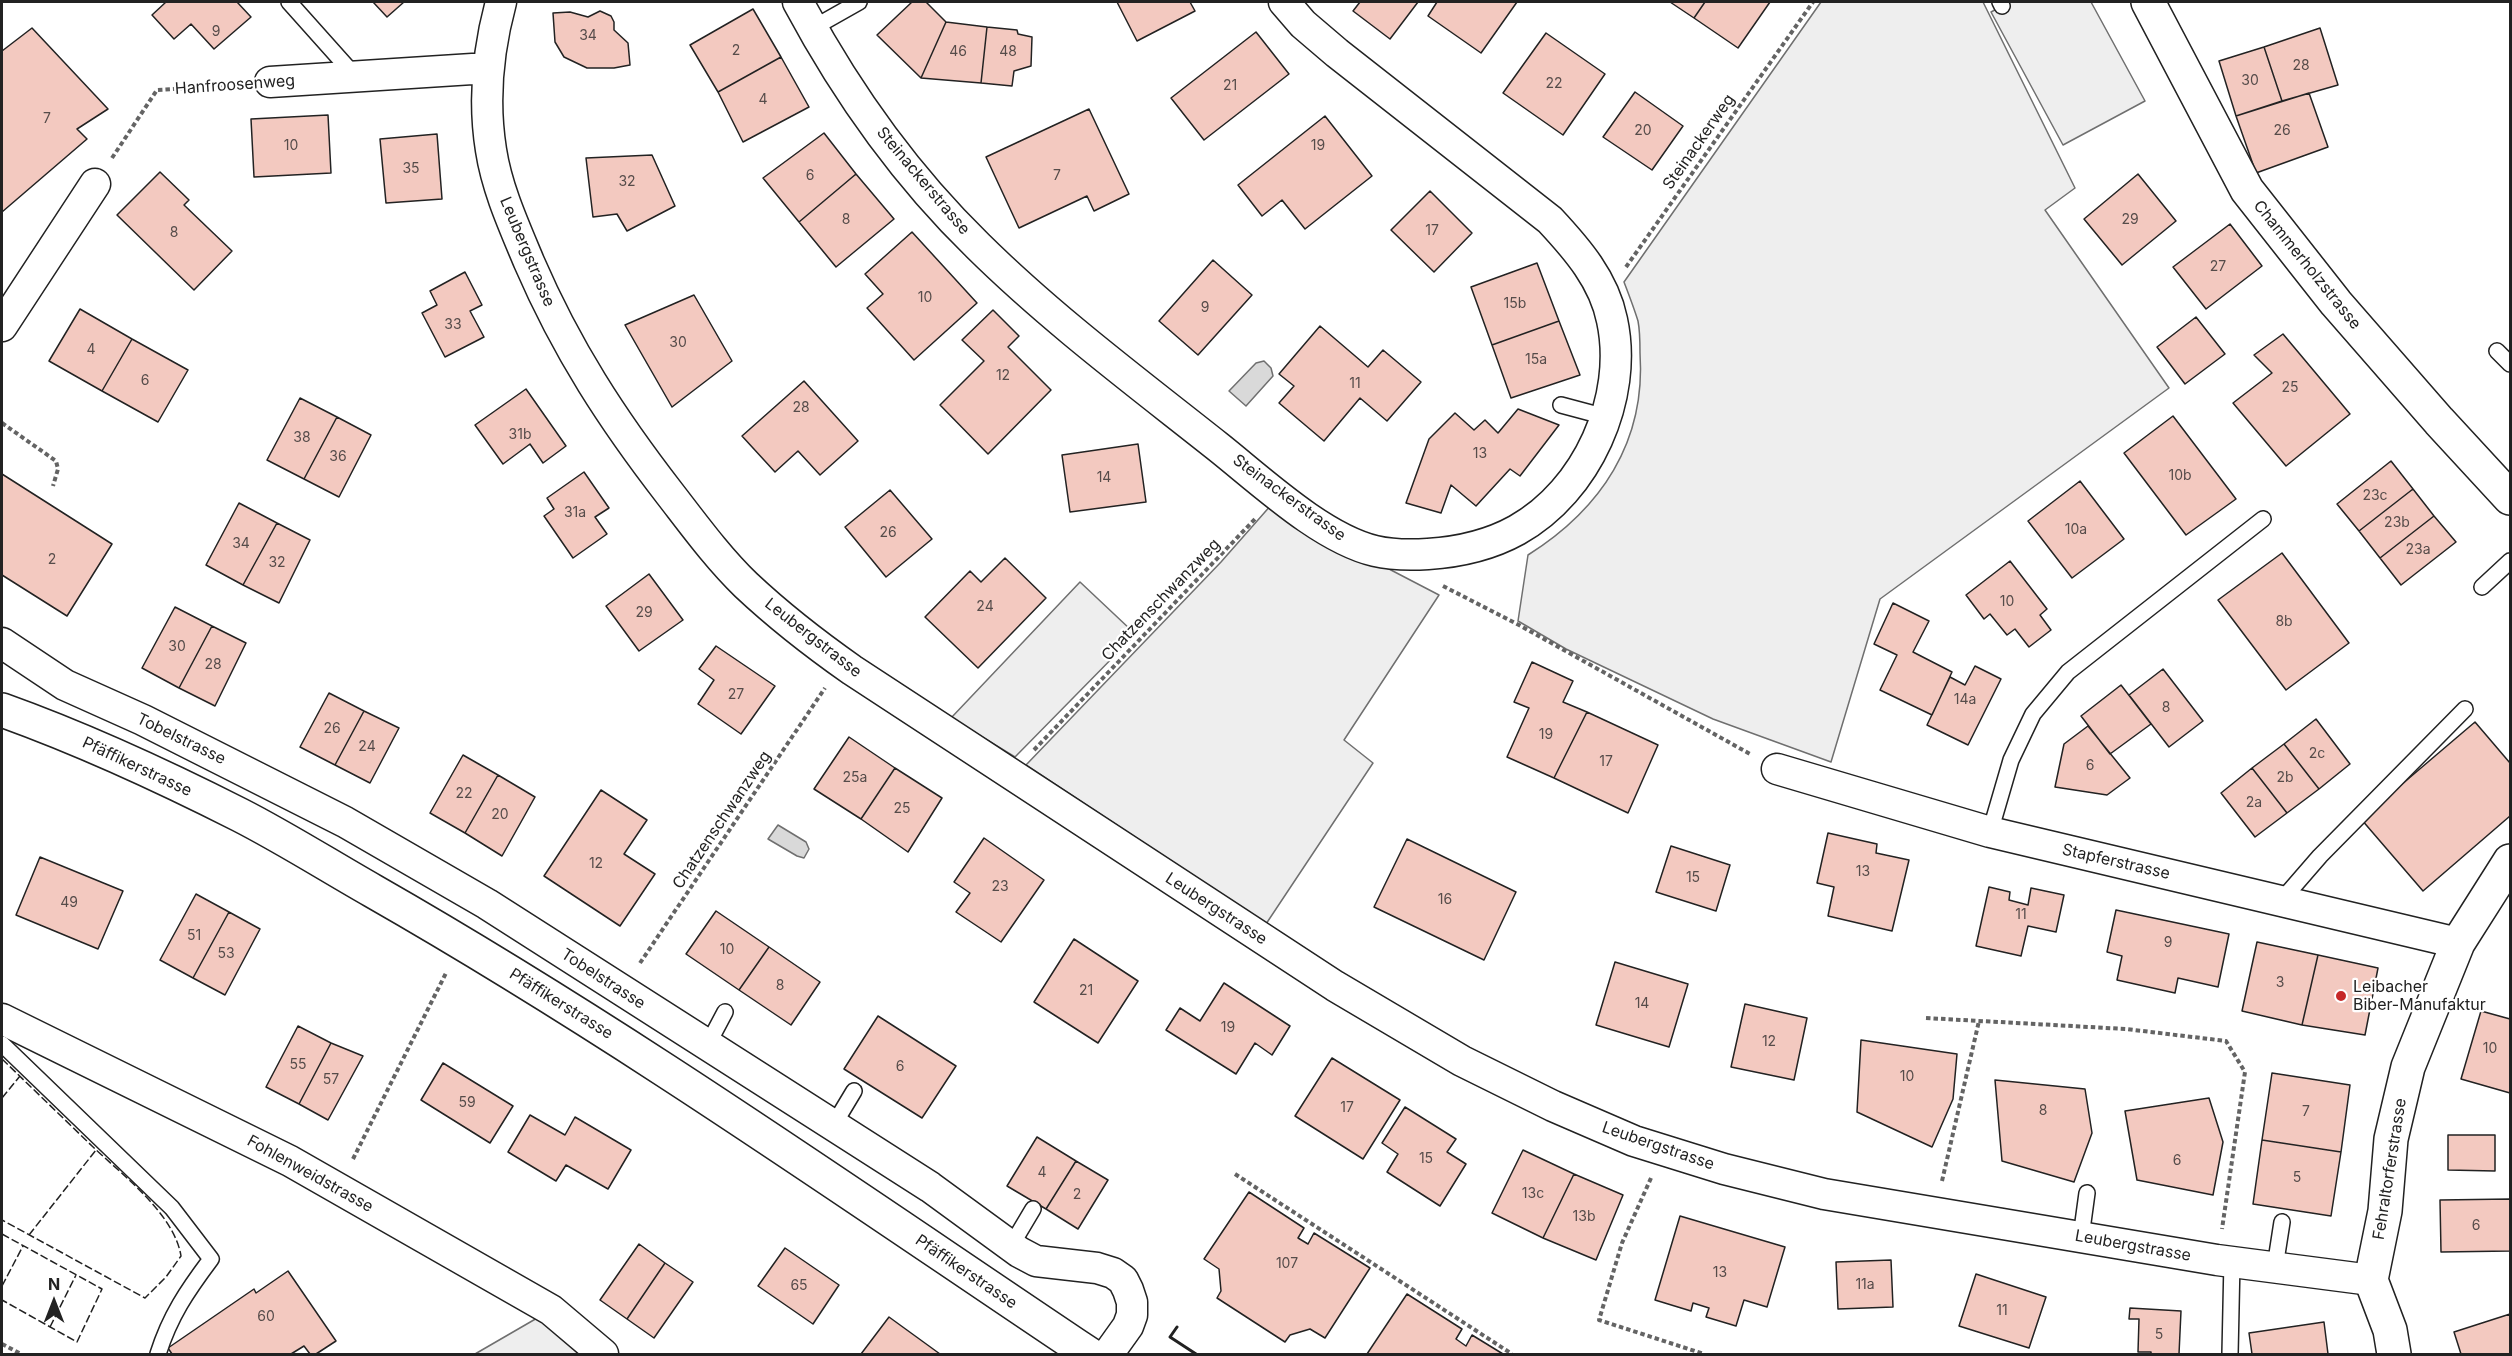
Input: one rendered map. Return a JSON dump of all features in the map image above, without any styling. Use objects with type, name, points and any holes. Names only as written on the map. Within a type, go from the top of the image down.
[{"type":"main road","name":"Chammerholzstrasse","points":[[2148,2],[2247,190],[2336,303],[2439,421],[2511,498]]},
{"type":"main road","name":"Pfäffikerstrasse","points":[[2,710],[97,748],[241,816],[463,942],[595,1024],[1089,1354]]},
{"type":"main road","name":"Fehraltorferstrasse","points":[[2372,1280],[2385,1211],[2391,1139],[2408,1066],[2458,943],[2511,861]]},
{"type":"main road","points":[[2372,1280],[2390,1330],[2394,1354]]},
{"type":"street","name":"Leubergstrasse","points":[[501,2],[493,32],[488,68],[491,151],[502,194],[536,278],[581,368],[626,436],[699,533],[744,583],[783,618],[842,663],[1257,937],[1462,1061],[1553,1106],[1634,1141],[1724,1169],[1824,1194],[2225,1261],[2372,1280]]},
{"type":"street","name":"Steinackerstrasse","points":[[798,2],[885,138],[932,196],[976,244],[1069,329],[1278,494],[1348,542],[1377,552],[1416,555],[1452,552],[1484,544],[1518,529],[1550,504],[1593,450],[1606,417],[1615,377],[1616,348],[1612,319],[1605,297],[1592,271],[1575,247],[1550,220],[1344,59],[1303,24],[1284,2]]},
{"type":"street","name":"Hanfroosenweg","points":[[270,82],[488,68]]},
{"type":"street","points":[[5,311],[95,184]]},
{"type":"street","name":"Tobelstrasse","points":[[2,643],[65,685],[143,720],[345,822],[487,904],[930,1187],[1011,1246],[1036,1261],[1097,1268],[1113,1273],[1123,1280],[1132,1302],[1132,1315],[1128,1326],[1108,1354]]},
{"type":"street","name":"Stapferstrasse","points":[[1777,769],[1990,832],[2458,943]]},
{"type":"street","name":"Fohlenweidstrasse","points":[[2,1019],[290,1161],[551,1310],[603,1354]]},
{"type":"lane","points":[[289,2],[356,77]]},
{"type":"lane","points":[[813,28],[859,2]]},
{"type":"lane","points":[[2497,351],[2511,364]]},
{"type":"lane","points":[[1561,405],[1606,417]]},
{"type":"lane","points":[[1990,832],[2011,760],[2033,714],[2068,672],[2263,519]]},
{"type":"lane","points":[[2482,587],[2511,561]]},
{"type":"lane","points":[[2281,901],[2320,856],[2465,710]]},
{"type":"lane","points":[[706,1046],[725,1012]]},
{"type":"lane","points":[[2,1044],[172,1208],[211,1259],[181,1299],[167,1326],[158,1354]]},
{"type":"lane","points":[[833,1126],[854,1091]]},
{"type":"lane","points":[[2081,1237],[2087,1192]]},
{"type":"lane","points":[[1011,1246],[1033,1209]]},
{"type":"lane","points":[[2275,1267],[2282,1222]]},
{"type":"lane","points":[[2225,1261],[2230,1354]]},
{"type":"path","name":"Steinackerweg","points":[[1605,297],[1813,2]]},
{"type":"path","name":"Hanfroosenweg","points":[[95,184],[157,90],[270,82]]},
{"type":"path","points":[[2,423],[56,461],[58,469],[53,486]]},
{"type":"path","name":"Chatzenschwanzweg","points":[[1011,774],[1278,494]]},
{"type":"path","points":[[1435,582],[1519,625],[1777,769]]},
{"type":"path","name":"Chatzenschwanzweg","points":[[621,991],[842,663]]},
{"type":"path","points":[[352,1160],[443,978]]},
{"type":"path","points":[[1926,1018],[2126,1029],[2226,1041],[2245,1072],[2225,1261]]},
{"type":"path","points":[[1934,1212],[1979,1021]]},
{"type":"path","points":[[1664,1150],[1622,1243],[1599,1320],[1704,1354]]},
{"type":"path","points":[[1235,1174],[1512,1354]]},
{"type":"path","points":[[2,1344],[21,1354]]},
{"type":"shaded area","points":[[1821,2],[1983,2],[2075,188],[2045,210],[2169,388],[1880,599],[1831,762],[1713,719],[1566,649],[1518,621],[1528,555],[1577,517],[1597,494],[1614,470],[1635,416],[1640,385],[1640,333],[1624,282]]},
{"type":"shaded area","points":[[2010,2],[2091,2],[2145,101],[2063,145],[1991,12]]},
{"type":"shaded area","points":[[1264,361],[1271,368],[1273,376],[1246,406],[1229,391],[1256,363]]},
{"type":"shaded area","points":[[1272,504],[1351,557],[1389,569],[1439,595],[1344,740],[1373,763],[1266,924],[1026,765],[1221,562]]},
{"type":"shaded area","points":[[1080,582],[1131,630],[1130,640],[1015,757],[951,718]]},
{"type":"shaded area","points":[[778,825],[806,842],[809,849],[804,858],[768,839]]},
{"type":"shaded area","points":[[551,1310],[603,1354],[475,1354]]},
{"type":"building","points":[[166,2],[237,2],[251,17],[214,49],[191,24],[174,39],[152,15]]},
{"type":"building","points":[[373,2],[404,2],[387,17]]},
{"type":"building","points":[[912,2],[926,2],[946,22],[921,78],[877,35]]},
{"type":"building","points":[[1117,2],[1190,2],[1195,11],[1137,41]]},
{"type":"building","points":[[1360,2],[1418,2],[1390,39],[1353,11]]},
{"type":"building","points":[[1437,2],[1517,2],[1481,53],[1428,16]]},
{"type":"building","points":[[1670,2],[1705,2],[1694,18]]},
{"type":"building","points":[[1705,2],[1770,2],[1738,48],[1694,18]]},
{"type":"building","points":[[753,9],[781,57],[718,92],[690,45]]},
{"type":"building","points":[[600,11],[611,16],[614,30],[628,43],[630,65],[614,68],[587,68],[564,57],[555,42],[553,13],[570,12],[588,17]]},
{"type":"building","points":[[946,22],[987,27],[981,83],[921,78]]},
{"type":"building","points":[[987,27],[1017,30],[1018,34],[1032,37],[1031,66],[1014,71],[1012,86],[981,83]]},
{"type":"building","points":[[32,28],[108,109],[77,129],[87,139],[2,212],[2,51]]},
{"type":"building","points":[[2320,28],[2338,85],[2282,101],[2264,47]]},
{"type":"building","points":[[1256,32],[1289,74],[1204,140],[1171,98]]},
{"type":"building","points":[[1546,33],[1605,74],[1563,135],[1503,93]]},
{"type":"building","points":[[2264,47],[2282,101],[2236,116],[2219,61]]},
{"type":"building","points":[[781,57],[809,107],[743,142],[718,92]]},
{"type":"building","points":[[1635,92],[1683,126],[1652,170],[1603,137]]},
{"type":"building","points":[[2309,93],[2328,147],[2256,173],[2236,116]]},
{"type":"building","points":[[1089,109],[1129,194],[1094,211],[1087,196],[1019,228],[986,157]]},
{"type":"building","points":[[328,115],[331,173],[254,177],[251,119]]},
{"type":"building","points":[[1325,116],[1372,176],[1305,229],[1282,200],[1262,216],[1238,185]]},
{"type":"building","points":[[824,133],[856,174],[799,222],[763,178]]},
{"type":"building","points":[[437,134],[442,199],[386,203],[380,139]]},
{"type":"building","points":[[652,155],[675,206],[627,231],[617,214],[593,217],[586,158]]},
{"type":"building","points":[[160,172],[189,200],[184,205],[232,251],[194,290],[117,215]]},
{"type":"building","points":[[856,174],[894,219],[836,267],[799,222]]},
{"type":"building","points":[[2138,174],[2176,221],[2122,265],[2084,219]]},
{"type":"building","points":[[1430,191],[1472,233],[1434,272],[1391,230]]},
{"type":"building","points":[[2230,224],[2262,266],[2206,309],[2173,267]]},
{"type":"building","points":[[912,232],[977,303],[914,360],[867,308],[883,294],[865,274]]},
{"type":"building","points":[[1213,260],[1252,295],[1198,355],[1159,321]]},
{"type":"building","points":[[1537,263],[1559,321],[1492,345],[1471,287]]},
{"type":"building","points":[[465,272],[482,305],[470,311],[484,337],[445,357],[422,313],[437,305],[430,291]]},
{"type":"building","points":[[694,295],[732,361],[672,407],[625,325]]},
{"type":"building","points":[[80,309],[132,339],[102,391],[49,361]]},
{"type":"building","points":[[993,310],[1019,336],[1008,347],[1051,390],[988,454],[940,405],[984,361],[962,340]]},
{"type":"building","points":[[2196,317],[2225,354],[2185,384],[2157,347]]},
{"type":"building","points":[[1559,321],[1580,375],[1511,398],[1492,345]]},
{"type":"building","points":[[1320,326],[1368,367],[1383,350],[1421,382],[1387,421],[1360,398],[1324,441],[1279,403],[1294,386],[1279,374]]},
{"type":"building","points":[[2283,334],[2350,414],[2286,466],[2233,403],[2272,373],[2254,355]]},
{"type":"building","points":[[132,339],[188,370],[158,422],[102,391]]},
{"type":"building","points":[[804,381],[858,441],[820,475],[798,451],[775,472],[742,436]]},
{"type":"building","points":[[526,389],[566,446],[543,463],[530,444],[503,464],[475,425]]},
{"type":"building","points":[[300,398],[337,417],[304,479],[267,460]]},
{"type":"building","points":[[1518,409],[1559,425],[1520,476],[1510,469],[1476,506],[1451,485],[1441,513],[1406,503],[1429,439],[1455,413],[1474,430],[1485,420],[1498,433]]},
{"type":"building","points":[[2173,416],[2236,499],[2186,535],[2124,453]]},
{"type":"building","points":[[337,417],[371,435],[339,497],[304,479]]},
{"type":"building","points":[[1138,444],[1146,502],[1070,512],[1062,455]]},
{"type":"building","points":[[2391,461],[2413,489],[2359,531],[2337,504]]},
{"type":"building","points":[[584,472],[609,508],[595,517],[607,534],[573,558],[544,516],[554,509],[547,498]]},
{"type":"building","points":[[2,474],[112,544],[67,616],[2,575]]},
{"type":"building","points":[[2080,481],[2124,539],[2072,578],[2028,521]]},
{"type":"building","points":[[2413,489],[2434,516],[2380,558],[2359,531]]},
{"type":"building","points":[[890,490],[932,539],[886,577],[845,527]]},
{"type":"building","points":[[239,503],[277,523],[243,585],[206,565]]},
{"type":"building","points":[[2434,516],[2456,542],[2401,585],[2380,558]]},
{"type":"building","points":[[277,523],[310,540],[279,603],[243,585]]},
{"type":"building","points":[[2282,553],[2349,643],[2286,690],[2218,600]]},
{"type":"building","points":[[1005,558],[1046,598],[978,668],[925,617],[970,571],[981,582]]},
{"type":"building","points":[[2010,561],[2047,609],[2040,615],[2051,630],[2029,647],[2015,629],[2007,635],[1990,614],[1984,619],[1966,595]]},
{"type":"building","points":[[649,574],[683,620],[639,651],[606,606]]},
{"type":"building","points":[[1893,603],[1929,621],[1913,652],[1952,672],[1932,715],[1880,690],[1897,655],[1874,644]]},
{"type":"building","points":[[175,607],[212,626],[179,688],[142,668]]},
{"type":"building","points":[[212,626],[246,643],[215,706],[179,688]]},
{"type":"building","points":[[716,646],[775,686],[741,734],[698,704],[714,680],[699,669]]},
{"type":"building","points":[[1532,662],[1573,681],[1563,702],[1587,712],[1554,778],[1507,757],[1529,708],[1514,702]]},
{"type":"building","points":[[1975,666],[2001,679],[1968,745],[1927,725],[1950,677],[1965,685]]},
{"type":"building","points":[[2163,669],[2203,721],[2169,747],[2129,695]]},
{"type":"building","points":[[2121,685],[2151,724],[2110,754],[2081,716]]},
{"type":"building","points":[[329,693],[364,711],[335,765],[300,747]]},
{"type":"building","points":[[364,711],[399,728],[370,783],[335,765]]},
{"type":"building","points":[[1587,712],[1658,745],[1628,813],[1554,778]]},
{"type":"building","points":[[2316,719],[2350,764],[2319,789],[2284,744]]},
{"type":"building","points":[[2475,722],[2510,763],[2510,816],[2423,891],[2361,819]]},
{"type":"building","points":[[2088,726],[2130,778],[2107,795],[2055,787],[2064,744]]},
{"type":"building","points":[[849,737],[895,768],[861,819],[814,789]]},
{"type":"building","points":[[2284,744],[2319,789],[2287,813],[2252,768]]},
{"type":"building","points":[[463,755],[498,775],[465,833],[430,813]]},
{"type":"building","points":[[895,768],[942,798],[908,852],[861,819]]},
{"type":"building","points":[[2252,768],[2287,813],[2255,837],[2221,793]]},
{"type":"building","points":[[498,775],[535,797],[502,856],[465,833]]},
{"type":"building","points":[[601,790],[647,820],[624,854],[655,874],[620,926],[544,876]]},
{"type":"building","points":[[1828,833],[1877,844],[1876,853],[1909,860],[1892,931],[1828,916],[1834,887],[1817,883]]},
{"type":"building","points":[[984,838],[1044,880],[1001,942],[956,912],[970,893],[954,882]]},
{"type":"building","points":[[1407,839],[1516,892],[1484,960],[1374,907]]},
{"type":"building","points":[[1671,846],[1730,865],[1716,911],[1656,892]]},
{"type":"building","points":[[40,857],[123,891],[98,949],[16,915]]},
{"type":"building","points":[[1989,887],[2010,892],[2009,900],[2028,905],[2031,888],[2064,895],[2056,932],[2028,926],[2021,956],[1976,946]]},
{"type":"building","points":[[196,894],[229,912],[193,978],[160,960]]},
{"type":"building","points":[[2116,910],[2229,934],[2218,987],[2178,978],[2175,993],[2117,980],[2122,956],[2107,952]]},
{"type":"building","points":[[716,911],[769,947],[739,990],[686,954]]},
{"type":"building","points":[[229,912],[260,929],[225,995],[193,978]]},
{"type":"building","points":[[1074,939],[1138,981],[1098,1043],[1034,1002]]},
{"type":"building","points":[[2257,942],[2318,955],[2302,1025],[2242,1011]]},
{"type":"building","points":[[769,947],[820,982],[791,1025],[739,990]]},
{"type":"building","name":"Leibacher Biber-Manufaktur","points":[[2318,955],[2378,968],[2365,1035],[2302,1025]]},
{"type":"building","points":[[1615,962],[1688,984],[1669,1047],[1596,1025]]},
{"type":"building","points":[[1224,983],[1290,1026],[1272,1055],[1255,1043],[1236,1074],[1166,1030],[1180,1008],[1200,1021]]},
{"type":"building","points":[[1745,1004],[1807,1018],[1794,1080],[1731,1067]]},
{"type":"building","points":[[2481,1011],[2510,1019],[2510,1093],[2461,1079]]},
{"type":"building","points":[[878,1016],[956,1066],[922,1118],[844,1069]]},
{"type":"building","points":[[298,1026],[331,1043],[299,1104],[266,1087]]},
{"type":"building","points":[[1861,1040],[1957,1054],[1953,1099],[1932,1147],[1857,1112]]},
{"type":"building","points":[[331,1043],[363,1056],[328,1120],[299,1104]]},
{"type":"building","points":[[1332,1058],[1400,1100],[1363,1159],[1295,1116]]},
{"type":"building","points":[[443,1063],[513,1106],[490,1143],[421,1100]]},
{"type":"building","points":[[2272,1073],[2350,1085],[2341,1152],[2262,1140]]},
{"type":"building","points":[[1995,1080],[2085,1089],[2092,1133],[2074,1182],[2002,1161]]},
{"type":"building","points":[[2209,1098],[2223,1142],[2213,1195],[2137,1180],[2125,1111]]},
{"type":"building","points":[[1405,1107],[1456,1139],[1447,1152],[1466,1164],[1440,1206],[1387,1172],[1398,1154],[1382,1143]]},
{"type":"building","points":[[530,1115],[565,1135],[575,1117],[631,1150],[608,1189],[566,1165],[556,1181],[508,1152]]},
{"type":"building","points":[[2448,1135],[2495,1135],[2495,1171],[2448,1170]]},
{"type":"building","points":[[1037,1137],[1076,1161],[1046,1209],[1007,1186]]},
{"type":"building","points":[[2262,1140],[2341,1152],[2331,1216],[2253,1204]]},
{"type":"building","points":[[1523,1150],[1574,1174],[1543,1238],[1492,1213]]},
{"type":"building","points":[[1076,1161],[1108,1180],[1078,1229],[1046,1209]]},
{"type":"building","points":[[1574,1174],[1623,1195],[1596,1260],[1543,1238]]},
{"type":"building","points":[[1249,1192],[1304,1228],[1298,1238],[1308,1244],[1314,1233],[1370,1268],[1325,1338],[1310,1329],[1290,1335],[1285,1342],[1217,1298],[1221,1291],[1219,1269],[1204,1259]]},
{"type":"building","points":[[2510,1199],[2510,1251],[2441,1252],[2440,1200]]},
{"type":"building","points":[[1680,1216],[1785,1247],[1767,1307],[1744,1300],[1736,1326],[1706,1317],[1709,1308],[1693,1303],[1691,1311],[1655,1300]]},
{"type":"building","points":[[639,1244],[665,1263],[627,1319],[600,1300]]},
{"type":"building","points":[[785,1248],[839,1285],[813,1324],[758,1286]]},
{"type":"building","points":[[1891,1260],[1893,1307],[1838,1309],[1836,1262]]},
{"type":"building","points":[[665,1263],[693,1282],[654,1338],[627,1319]]},
{"type":"building","points":[[288,1271],[336,1341],[316,1354],[310,1354],[304,1346],[291,1354],[172,1354],[168,1348],[254,1289],[256,1293]]},
{"type":"building","points":[[1976,1274],[2046,1297],[2029,1348],[1959,1326]]},
{"type":"building","points":[[1407,1294],[1462,1329],[1456,1339],[1466,1346],[1472,1335],[1503,1354],[1367,1354]]},
{"type":"building","points":[[2130,1308],[2181,1311],[2179,1354],[2138,1352],[2139,1319],[2129,1319]]},
{"type":"building","points":[[2510,1314],[2510,1354],[2461,1354],[2454,1332]]},
{"type":"building","points":[[889,1317],[940,1354],[861,1354]]},
{"type":"building","points":[[2324,1322],[2328,1354],[2252,1354],[2249,1333]]},
{"type":"fence","points":[[2,1059],[145,1195],[168,1225],[181,1256],[166,1277],[145,1298],[2,1220]]},
{"type":"fence","points":[[2,1098],[20,1076]]},
{"type":"fence","points":[[29,1235],[96,1150]]},
{"type":"fence","points":[[2,1234],[102,1289],[77,1342],[2,1300]]},
{"type":"fence","points":[[2,1286],[23,1246]]},
{"type":"fence","points":[[50,1327],[76,1275]]},
{"type":"wall","points":[[1177,1327],[1170,1337],[1196,1354]]},
{"type":"place","name":"Leibacher Biber-Manufaktur","points":[[2341,996]]}]
